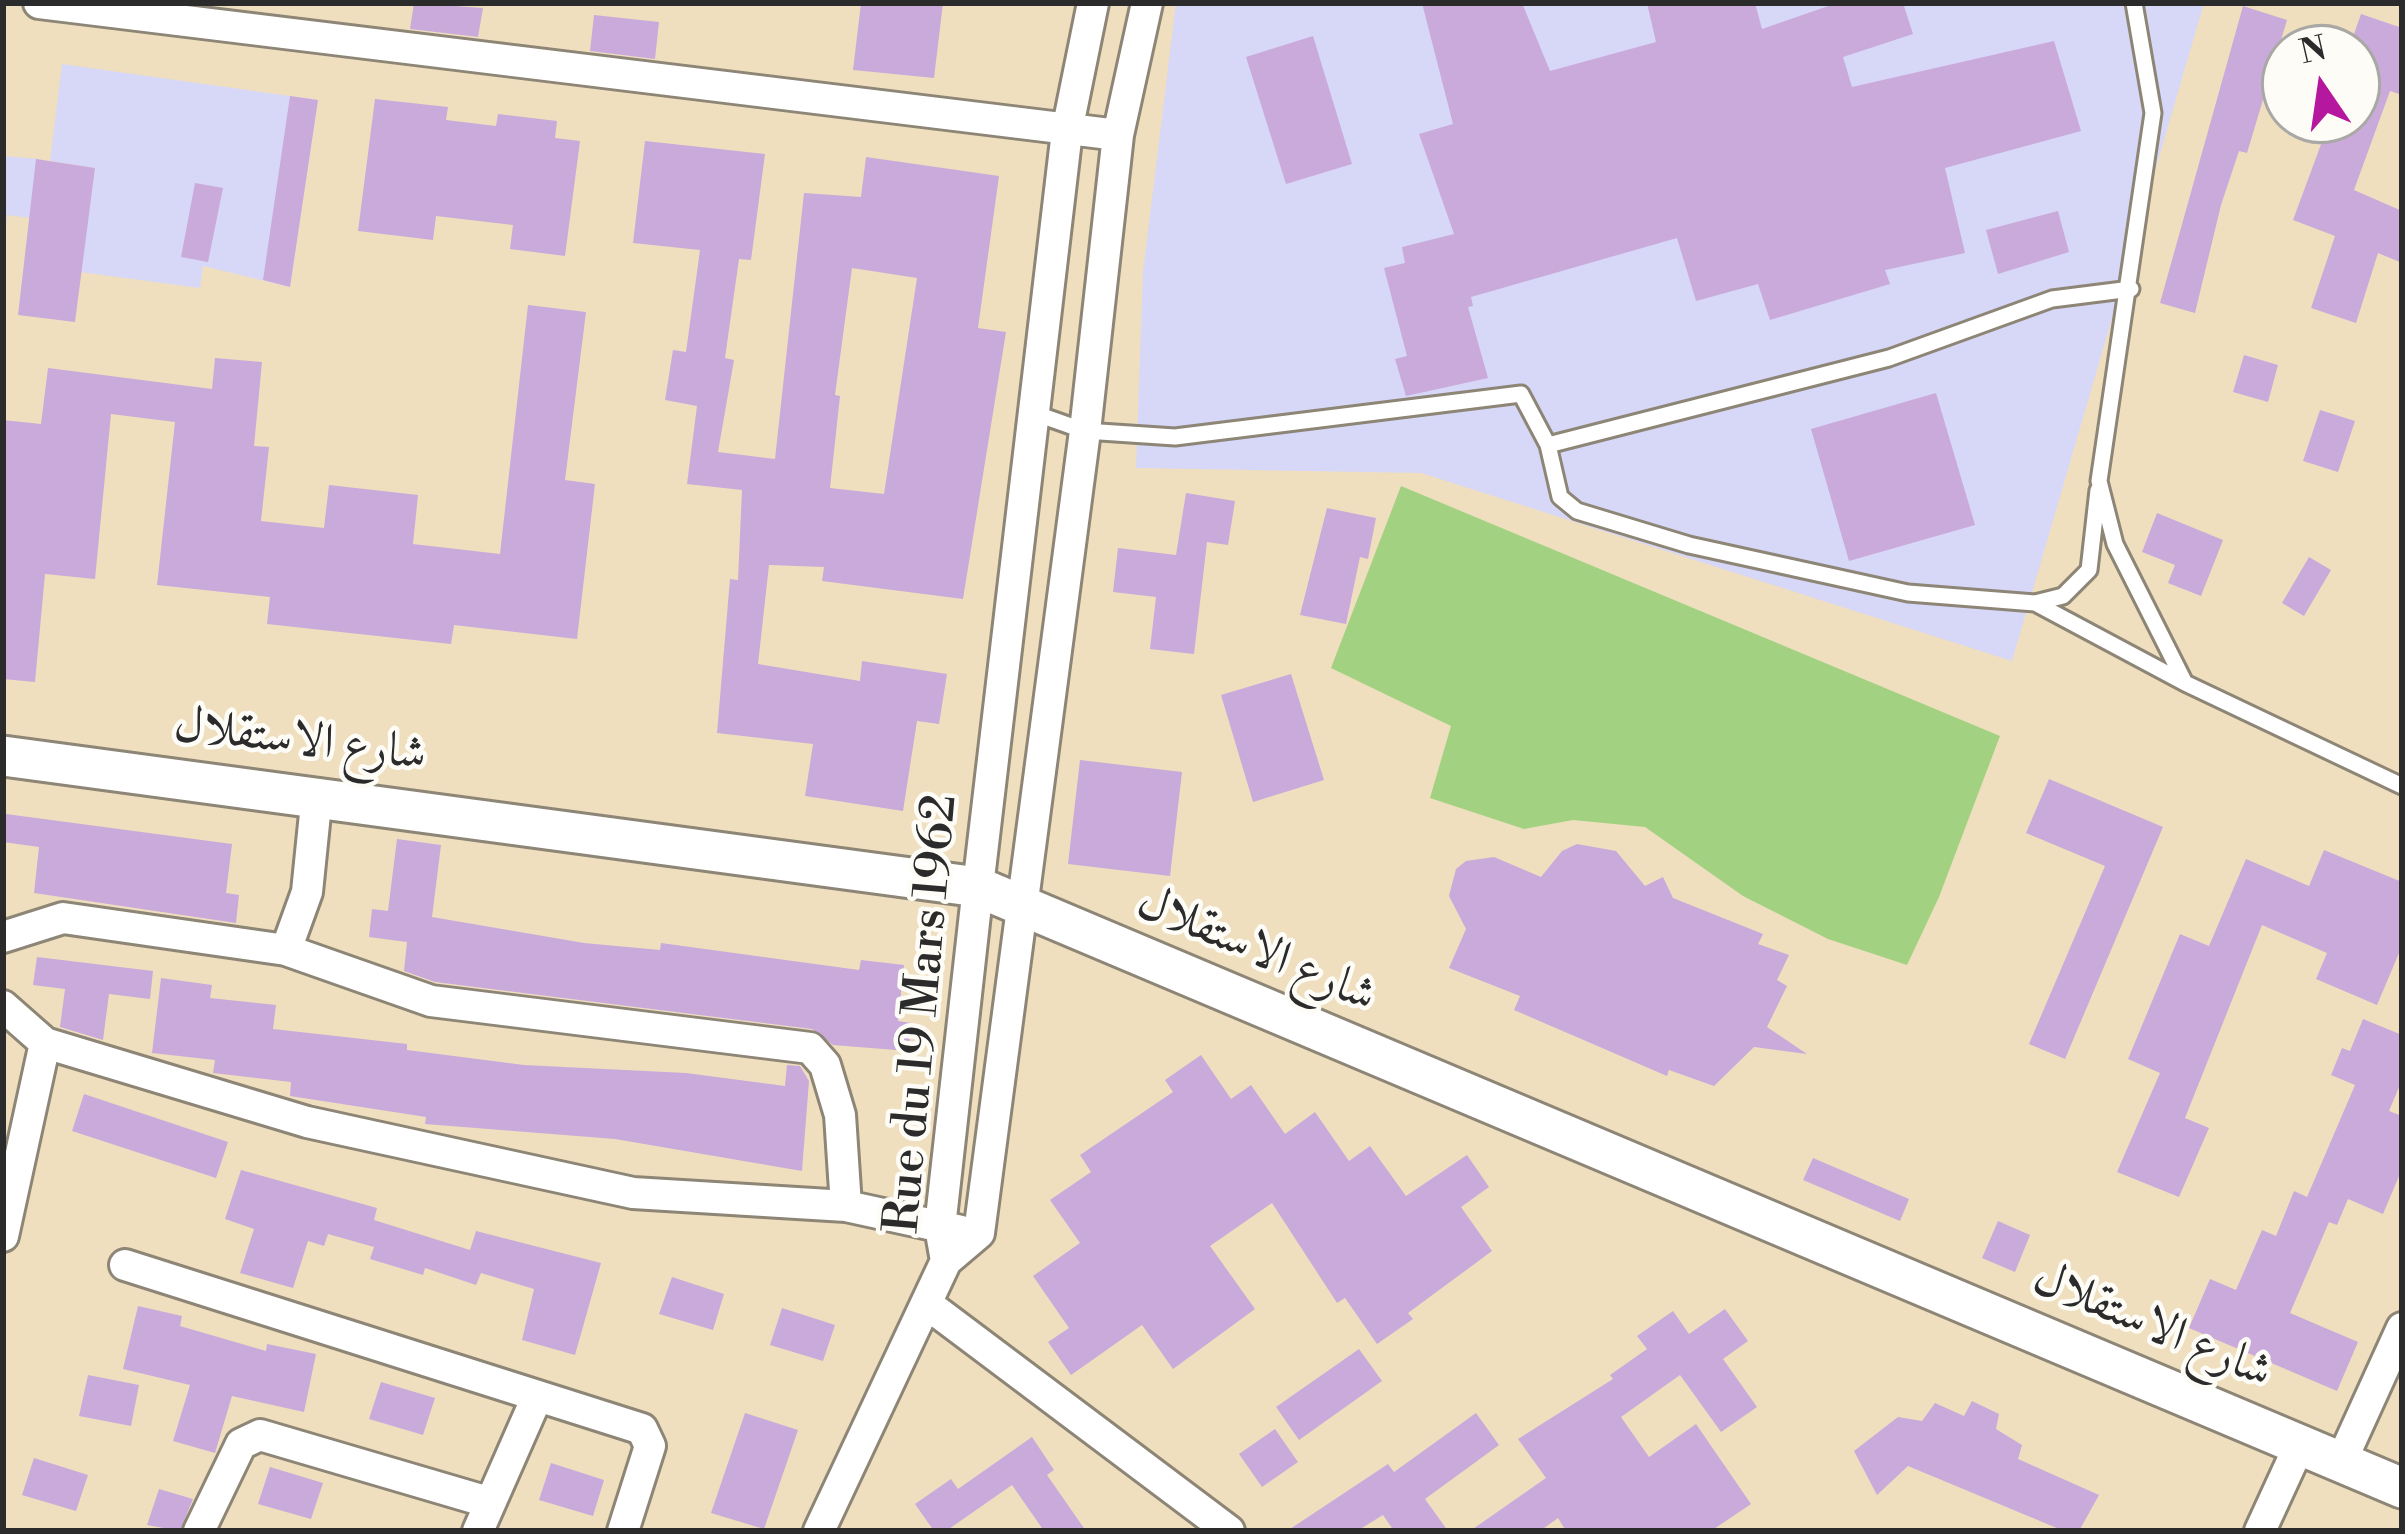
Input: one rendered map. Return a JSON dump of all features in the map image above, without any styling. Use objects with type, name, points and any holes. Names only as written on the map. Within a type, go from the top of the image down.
[{"type":"street","points":[[38,3],[1118,136]]},
{"type":"street","name":"Rue du 19 Mars 1962","points":[[946,1261],[940,1228],[978,886],[1067,130],[1093,3]]},
{"type":"street","name":"Rue du 19 Mars 1962","points":[[946,1261],[979,1233],[1085,431],[1118,136],[1147,3]]},
{"type":"street","name":"شارع الاستقلال","points":[[3,756],[317,794],[978,886],[2402,1488]]},
{"type":"street","points":[[286,950],[307,892],[317,794]]},
{"type":"street","points":[[3,937],[63,918],[286,950],[431,1001],[810,1048],[825,1065],[840,1115],[846,1206]]},
{"type":"street","points":[[3,1006],[45,1042],[308,1122],[557,1180],[717,1202],[846,1206],[979,1233]]},
{"type":"street","points":[[3,1236],[45,1042]]},
{"type":"street","points":[[819,1531],[946,1261]]},
{"type":"street","points":[[124,1265],[648,1433],[650,1446],[623,1531]]},
{"type":"street","points":[[927,1304],[1229,1531]]},
{"type":"street","points":[[2341,1462],[2402,1328]]},
{"type":"street","points":[[199,1531],[241,1444],[260,1435],[483,1516],[537,1397]]},
{"type":"street","points":[[2260,1531],[2300,1444]]},
{"type":"lane","points":[[1037,414],[1085,431],[1174,437],[1521,394],[1530,403],[1547,445],[1560,497],[1576,511],[1689,545],[1908,593],[2035,603],[2062,596],[2089,570],[2153,113],[2134,3]]},
{"type":"lane","points":[[1547,445],[1889,358],[2051,298],[2131,290]]},
{"type":"lane","points":[[2098,482],[2115,544],[2185,683]]},
{"type":"lane","points":[[2035,603],[2185,683],[2402,785]]},
{"type":"shaded area","points":[[1176,3],[2204,3],[2012,661],[1421,473],[1136,468],[1143,272]]},
{"type":"shaded area","points":[[62,64],[318,100],[290,287],[203,266],[200,288],[80,272],[95,168],[50,161]]},
{"type":"shaded area","points":[[3,156],[40,159],[31,218],[7,215],[3,254]]},
{"type":"green space","points":[[1401,486],[2000,736],[1939,897],[1907,965],[1828,939],[1743,896],[1645,827],[1573,820],[1524,829],[1430,798],[1451,726],[1331,668]]},
{"type":"building","points":[[414,3],[483,8],[478,37],[410,29]]},
{"type":"building","points":[[861,3],[943,3],[934,78],[853,70]]},
{"type":"building","points":[[1422,3],[1522,3],[1550,71],[1656,42],[1647,3],[1755,3],[1762,29],[1837,3],[1903,3],[1913,34],[1843,57],[1852,87],[2054,41],[2081,131],[1945,168],[1965,253],[1885,270],[1890,284],[1770,320],[1758,284],[1696,301],[1677,238],[1471,297],[1473,306],[1468,307],[1488,378],[1406,396],[1395,359],[1407,356],[1384,268],[1405,263],[1402,247],[1454,234],[1419,134],[1453,124]]},
{"type":"building","points":[[2243,6],[2287,20],[2286,24],[2261,24],[2261,106],[2247,153],[2239,151],[2221,205],[2195,313],[2160,303]]},
{"type":"building","points":[[2361,14],[2402,28],[2402,95],[2390,91],[2381,116],[2381,24],[2357,24]]},
{"type":"building","points":[[594,15],[659,22],[655,59],[590,51]]},
{"type":"building","points":[[1313,36],[1352,164],[1286,184],[1246,57]]},
{"type":"building","points":[[290,96],[318,100],[290,287],[263,280]]},
{"type":"building","points":[[375,99],[448,107],[446,120],[496,126],[498,114],[557,121],[555,138],[580,141],[565,256],[510,249],[513,225],[436,216],[433,240],[358,231]]},
{"type":"building","points":[[645,141],[765,154],[751,260],[739,259],[725,358],[734,360],[718,452],[775,459],[804,193],[861,197],[866,157],[999,176],[978,328],[1006,332],[963,599],[822,581],[824,567],[769,565],[758,664],[860,681],[862,661],[947,674],[939,724],[917,721],[903,811],[805,796],[813,744],[717,733],[730,579],[738,580],[742,490],[687,484],[697,406],[665,400],[673,350],[686,352],[700,250],[633,243]],"holes":[[[852,268],[917,278],[884,494],[830,488],[840,396],[835,395]]]},
{"type":"building","points":[[2321,144],[2371,144],[2354,190],[2402,211],[2402,263],[2378,253],[2356,323],[2311,308],[2335,236],[2293,220]]},
{"type":"building","points":[[36,159],[95,168],[75,322],[18,315]]},
{"type":"building","points":[[195,183],[223,188],[208,262],[181,257]]},
{"type":"building","points":[[2058,211],[2069,252],[1998,274],[1986,230]]},
{"type":"building","points":[[528,305],[586,312],[565,480],[595,484],[577,639],[454,625],[451,644],[267,624],[270,597],[157,585],[175,422],[111,414],[95,579],[45,574],[35,682],[3,679],[3,420],[41,424],[48,368],[212,389],[215,358],[262,362],[254,446],[269,447],[261,521],[324,528],[329,485],[418,495],[413,544],[500,554]]},
{"type":"building","points":[[2244,355],[2278,365],[2268,402],[2233,392]]},
{"type":"building","points":[[1936,393],[1975,525],[1849,561],[1811,429]]},
{"type":"building","points":[[2320,410],[2355,421],[2338,472],[2303,461]]},
{"type":"building","points":[[1186,493],[1235,501],[1228,545],[1207,542],[1194,654],[1150,649],[1156,597],[1113,592],[1118,548],[1176,555]]},
{"type":"building","points":[[1327,508],[1376,518],[1368,559],[1360,557],[1346,624],[1300,615]]},
{"type":"building","points":[[2157,513],[2223,540],[2201,596],[2168,583],[2175,565],[2142,552]]},
{"type":"building","points":[[2309,557],[2331,570],[2304,616],[2282,603]]},
{"type":"building","points":[[1291,674],[1324,780],[1253,802],[1221,695]]},
{"type":"building","points":[[1080,760],[1182,772],[1170,876],[1068,864]]},
{"type":"building","points":[[2049,779],[2163,827],[2065,1059],[2029,1044],[2105,866],[2026,833]]},
{"type":"building","points":[[6,814],[232,844],[226,893],[239,895],[236,923],[34,893],[39,847],[3,842]]},
{"type":"building","points":[[397,839],[441,845],[432,917],[584,943],[660,950],[661,943],[859,970],[861,960],[904,965],[898,1021],[912,1023],[908,1051],[833,1045],[812,1029],[435,982],[404,971],[407,942],[369,937],[372,909],[388,911]]},
{"type":"building","points":[[1577,844],[1616,851],[1645,886],[1663,877],[1673,898],[1763,934],[1758,944],[1789,955],[1777,980],[1787,986],[1767,1027],[1807,1054],[1754,1047],[1714,1086],[1669,1070],[1667,1076],[1514,1010],[1520,996],[1449,968],[1466,929],[1449,896],[1456,869],[1466,861],[1494,857],[1541,877],[1562,851]]},
{"type":"building","points":[[2324,850],[2402,882],[2402,946],[2377,1005],[2316,979],[2327,953],[2262,925],[2185,1118],[2209,1128],[2179,1197],[2117,1172],[2160,1073],[2128,1059],[2180,934],[2209,946],[2246,859],[2309,886]]},
{"type":"building","points":[[37,957],[153,971],[150,999],[109,994],[103,1040],[60,1027],[65,989],[33,985]]},
{"type":"building","points":[[161,978],[212,985],[210,998],[276,1005],[273,1029],[407,1044],[407,1050],[524,1065],[686,1073],[785,1086],[787,1065],[800,1066],[809,1081],[802,1171],[615,1139],[425,1124],[426,1117],[290,1096],[291,1082],[213,1073],[215,1060],[152,1053]]},
{"type":"building","points":[[2363,1019],[2402,1035],[2402,1080],[2389,1111],[2402,1116],[2402,1169],[2383,1214],[2348,1199],[2337,1225],[2329,1222],[2290,1313],[2358,1342],[2337,1391],[2189,1328],[2210,1279],[2236,1290],[2262,1230],[2276,1236],[2294,1191],[2307,1197],[2355,1085],[2331,1075],[2342,1048],[2350,1051]]},
{"type":"building","points":[[1201,1055],[1231,1099],[1251,1085],[1285,1134],[1315,1112],[1349,1161],[1370,1146],[1406,1196],[1467,1155],[1489,1187],[1461,1207],[1492,1251],[1408,1313],[1413,1319],[1377,1344],[1345,1298],[1337,1303],[1272,1203],[1210,1246],[1255,1309],[1173,1369],[1142,1325],[1071,1375],[1048,1342],[1069,1328],[1033,1276],[1080,1243],[1050,1200],[1091,1172],[1080,1155],[1173,1092],[1165,1080]]},
{"type":"building","points":[[84,1094],[228,1142],[216,1178],[72,1131]]},
{"type":"building","points":[[1813,1158],[1909,1199],[1900,1221],[1803,1180]]},
{"type":"building","points":[[241,1170],[377,1208],[374,1220],[470,1250],[476,1231],[601,1263],[575,1355],[522,1340],[534,1289],[481,1273],[476,1285],[425,1268],[423,1275],[370,1259],[374,1247],[328,1234],[324,1246],[308,1241],[293,1288],[240,1273],[254,1229],[225,1219]]},
{"type":"building","points":[[1998,1221],[2030,1235],[2015,1272],[1982,1258]]},
{"type":"building","points":[[672,1277],[724,1294],[713,1330],[659,1314]]},
{"type":"building","points":[[138,1306],[182,1316],[180,1326],[266,1351],[267,1344],[316,1354],[304,1412],[232,1396],[215,1453],[173,1441],[190,1385],[123,1369]]},
{"type":"building","points":[[782,1308],[835,1325],[823,1361],[770,1345]]},
{"type":"building","points":[[1725,1309],[1748,1341],[1723,1359],[1757,1407],[1721,1432],[1680,1375],[1621,1417],[1649,1457],[1696,1424],[1751,1504],[1711,1531],[1566,1531],[1558,1518],[1540,1531],[1470,1531],[1546,1478],[1518,1439],[1613,1379],[1610,1375],[1647,1349],[1637,1336],[1673,1311],[1689,1334]]},
{"type":"building","points":[[1359,1349],[1382,1381],[1299,1440],[1276,1407]]},
{"type":"building","points":[[88,1375],[139,1385],[131,1426],[79,1416]]},
{"type":"building","points":[[381,1382],[435,1398],[423,1435],[369,1419]]},
{"type":"building","points":[[1972,1401],[1999,1414],[1996,1429],[2022,1445],[2018,1459],[2099,1495],[2079,1531],[2064,1531],[1908,1466],[1877,1495],[1854,1451],[1898,1417],[1922,1421],[1935,1403],[1964,1416]]},
{"type":"building","points":[[745,1413],[798,1430],[764,1529],[711,1513]]},
{"type":"building","points":[[1476,1413],[1499,1445],[1425,1499],[1448,1531],[1394,1531],[1383,1515],[1357,1531],[1287,1531],[1388,1464],[1394,1472]]},
{"type":"building","points":[[1275,1429],[1298,1462],[1262,1487],[1239,1454]]},
{"type":"building","points":[[1032,1437],[1054,1470],[1047,1475],[1086,1531],[1044,1531],[1012,1485],[946,1531],[934,1531],[915,1504],[951,1479],[958,1489]]},
{"type":"building","points":[[34,1458],[88,1475],[76,1511],[22,1495]]},
{"type":"building","points":[[551,1463],[604,1480],[593,1516],[539,1500]]},
{"type":"building","points":[[270,1467],[323,1483],[311,1519],[258,1504]]},
{"type":"building","points":[[159,1489],[193,1499],[180,1531],[147,1525]]}]
